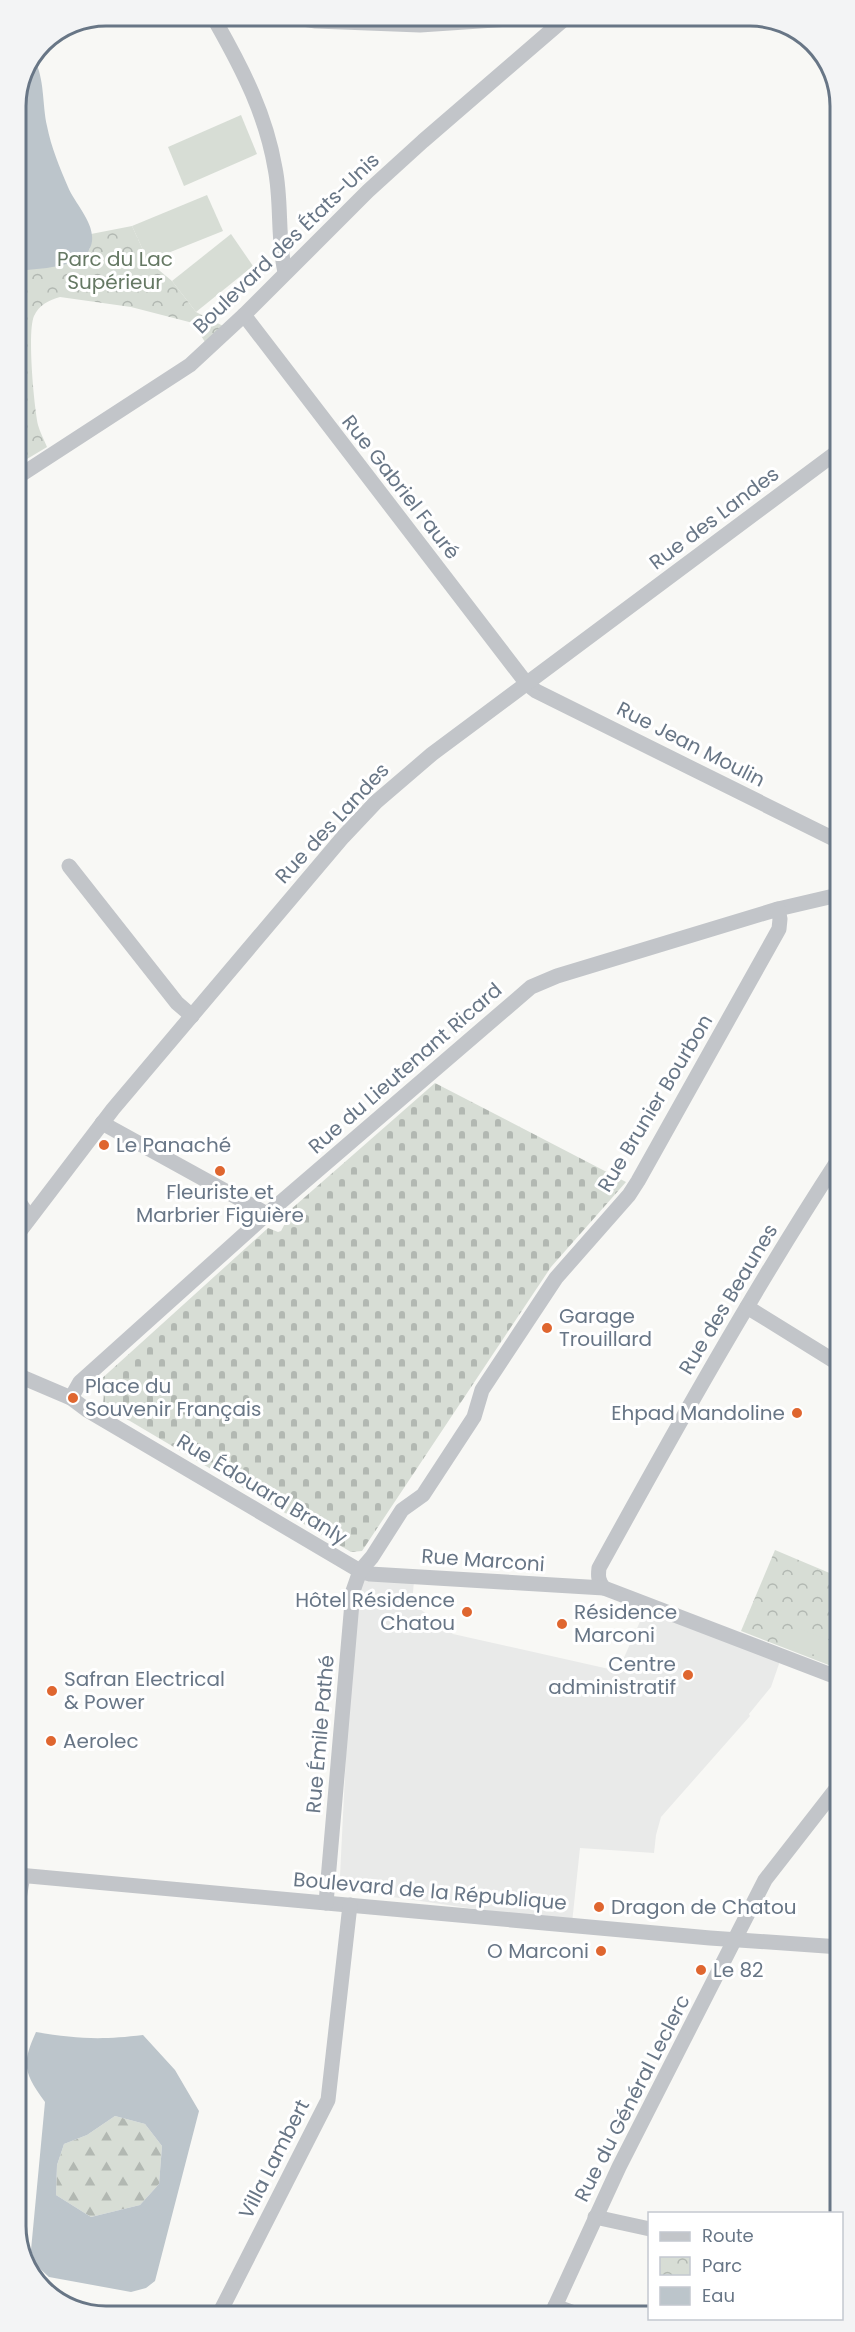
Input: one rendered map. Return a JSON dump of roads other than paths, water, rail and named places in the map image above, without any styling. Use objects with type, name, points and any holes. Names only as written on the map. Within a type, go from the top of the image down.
[{"type":"street","points":[[218,25],[256,98],[267,130],[276,170],[280,250],[285,272]]},
{"type":"street","name":"Boulevard des États-Unis","points":[[26,472],[190,365],[399,162],[554,26]]},
{"type":"street","name":"Rue Gabriel Fauré","points":[[244,315],[527,684]]},
{"type":"street","name":"Rue des Landes","points":[[25,1222],[102,1123],[283,906],[376,802],[411,771],[830,457]]},
{"type":"street","name":"Rue Jean Moulin","points":[[527,684],[536,691],[830,837]]},
{"type":"street","points":[[69,866],[177,1003],[192,1016]]},
{"type":"street","name":"Rue du Lieutenant Ricard","points":[[71,1398],[80,1382],[267,1214],[531,987],[557,976],[778,909],[830,897]]},
{"type":"street","name":"Rue Brunier Bourbon","points":[[360,1570],[372,1557],[402,1510],[423,1495],[474,1417],[482,1390],[556,1278],[629,1196],[779,929],[778,909]]},
{"type":"street","points":[[102,1123],[267,1214]]},
{"type":"street","name":"Rue des Beaunes","points":[[604,1588],[599,1583],[599,1568],[747,1307],[830,1173]]},
{"type":"street","points":[[25,1212],[29,1217]]},
{"type":"street","points":[[747,1307],[830,1358]]},
{"type":"street","name":"Rue Édouard Branly","points":[[25,1378],[71,1398],[87,1410],[360,1570]]},
{"type":"street","name":"Rue Marconi","points":[[360,1570],[370,1574],[604,1588]]},
{"type":"street","name":"Rue Émile Pathé","points":[[326,1902],[353,1591],[360,1570]]},
{"type":"street","points":[[604,1588],[830,1675]]},
{"type":"street","name":"Rue du Général Leclerc","points":[[555,2306],[596,2217],[765,1880],[830,1797]]},
{"type":"street","name":"Boulevard de la République","points":[[25,1875],[733,1940],[830,1946]]},
{"type":"street","name":"Villa Lambert","points":[[223,2306],[328,2100],[350,1905]]},
{"type":"street","points":[[596,2217],[648,2229]]},
{"type":"water","points":[[37,65],[45,117],[53,150],[68,187],[86,218],[92,234],[92,242],[84,256],[76,261],[26,270],[26,101],[28,85]]},
{"type":"water","points":[[36,2032],[90,2038],[143,2035],[175,2070],[199,2111],[155,2281],[146,2288],[131,2292],[49,2277],[37,2266],[31,2250],[45,2102],[29,2076],[27,2068],[31,2043]],"holes":[[[115,2116],[145,2124],[162,2146],[159,2184],[140,2205],[91,2217],[56,2195],[57,2165],[64,2144],[87,2135]]]},
{"type":"place","name":"Le Panaché","points":[[104,1145]]},
{"type":"place","name":"Fleuriste et Marbrier Figuière","points":[[220,1171]]},
{"type":"place","name":"Garage Trouillard","points":[[547,1328]]},
{"type":"place","name":"Place du Souvenir Français","points":[[73,1398]]},
{"type":"place","name":"Ehpad Mandoline","points":[[797,1413]]},
{"type":"place","name":"Hôtel Résidence Chatou","points":[[467,1612]]},
{"type":"place","name":"Résidence Marconi","points":[[562,1624]]},
{"type":"place","name":"Centre administratif","points":[[688,1675]]},
{"type":"place","name":"Safran Electrical & Power","points":[[52,1691]]},
{"type":"place","name":"Aerolec","points":[[51,1741]]},
{"type":"place","name":"Dragon de Chatou","points":[[599,1907]]},
{"type":"place","name":"O Marconi","points":[[601,1951]]},
{"type":"place","name":"Le 82","points":[[701,1970]]},
{"type":"park label","name":"Parc du Lac Supérieur","points":[[115,270]]}]
